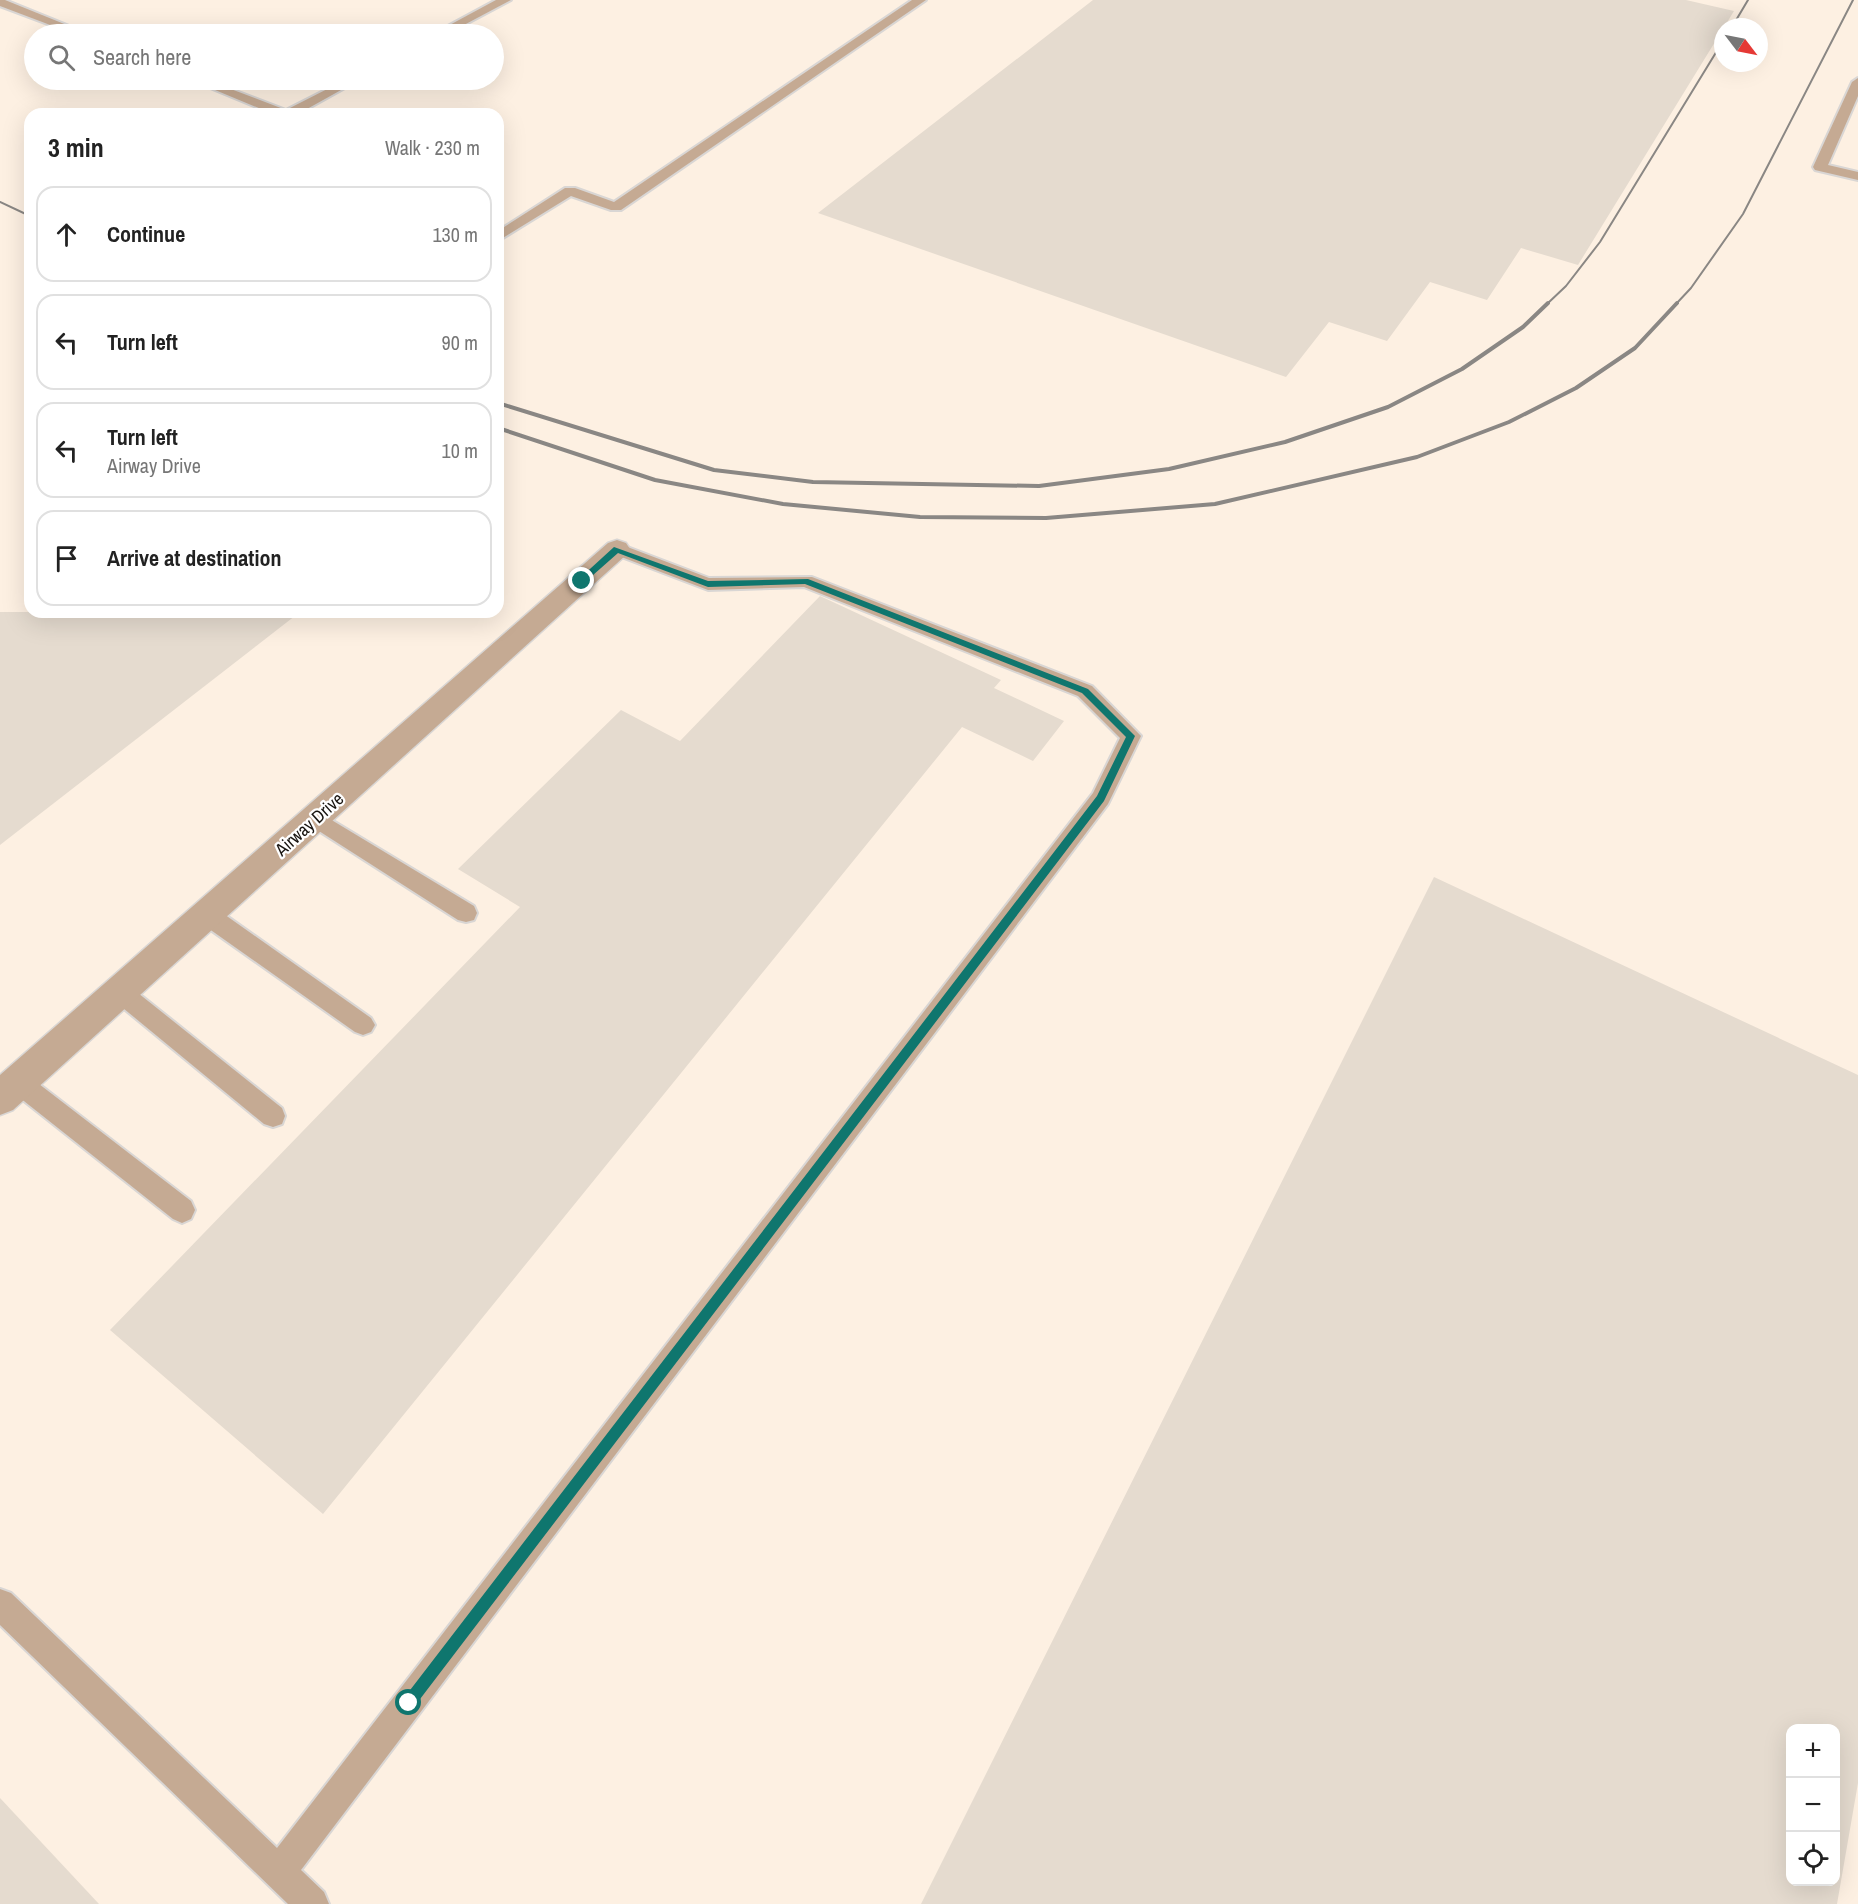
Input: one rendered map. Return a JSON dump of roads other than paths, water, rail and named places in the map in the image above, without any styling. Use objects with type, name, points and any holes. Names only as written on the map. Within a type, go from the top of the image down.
[{"type":"street","name":"Airway Drive","points":[[9,1090],[617,549]]},
{"type":"lane","points":[[458,24],[505,0]]},
{"type":"lane","points":[[504,233],[570,191],[616,207],[920,0]]},
{"type":"lane","points":[[0,2],[57,24]]},
{"type":"lane","points":[[1858,82],[1820,166],[1858,176]]},
{"type":"lane","points":[[223,90],[270,108]]},
{"type":"lane","points":[[298,108],[333,90]]},
{"type":"lane","points":[[279,1872],[1101,798],[1131,736],[1085,691],[806,581],[708,584],[617,549]]},
{"type":"lane","points":[[315,818],[466,913]]},
{"type":"lane","points":[[206,914],[363,1025]]},
{"type":"lane","points":[[120,992],[273,1116]]},
{"type":"lane","points":[[9,1090],[182,1210]]},
{"type":"lane","points":[[0,1604],[312,1904]]},
{"type":"railway","points":[[1737,18],[1748,0]]},
{"type":"railway","points":[[1676,304],[1691,288],[1743,214],[1853,0]]},
{"type":"railway","points":[[1547,304],[1566,286],[1600,242],[1714,56]]},
{"type":"railway","points":[[0,202],[24,213]]},
{"type":"railway","points":[[504,405],[714,470],[813,482],[1039,486],[1169,469],[1285,442],[1388,407],[1462,369],[1523,327],[1548,303]]},
{"type":"railway","points":[[504,430],[655,480],[783,504],[920,517],[1046,518],[1215,504],[1417,457],[1509,422],[1576,388],[1635,348],[1677,303]]}]
